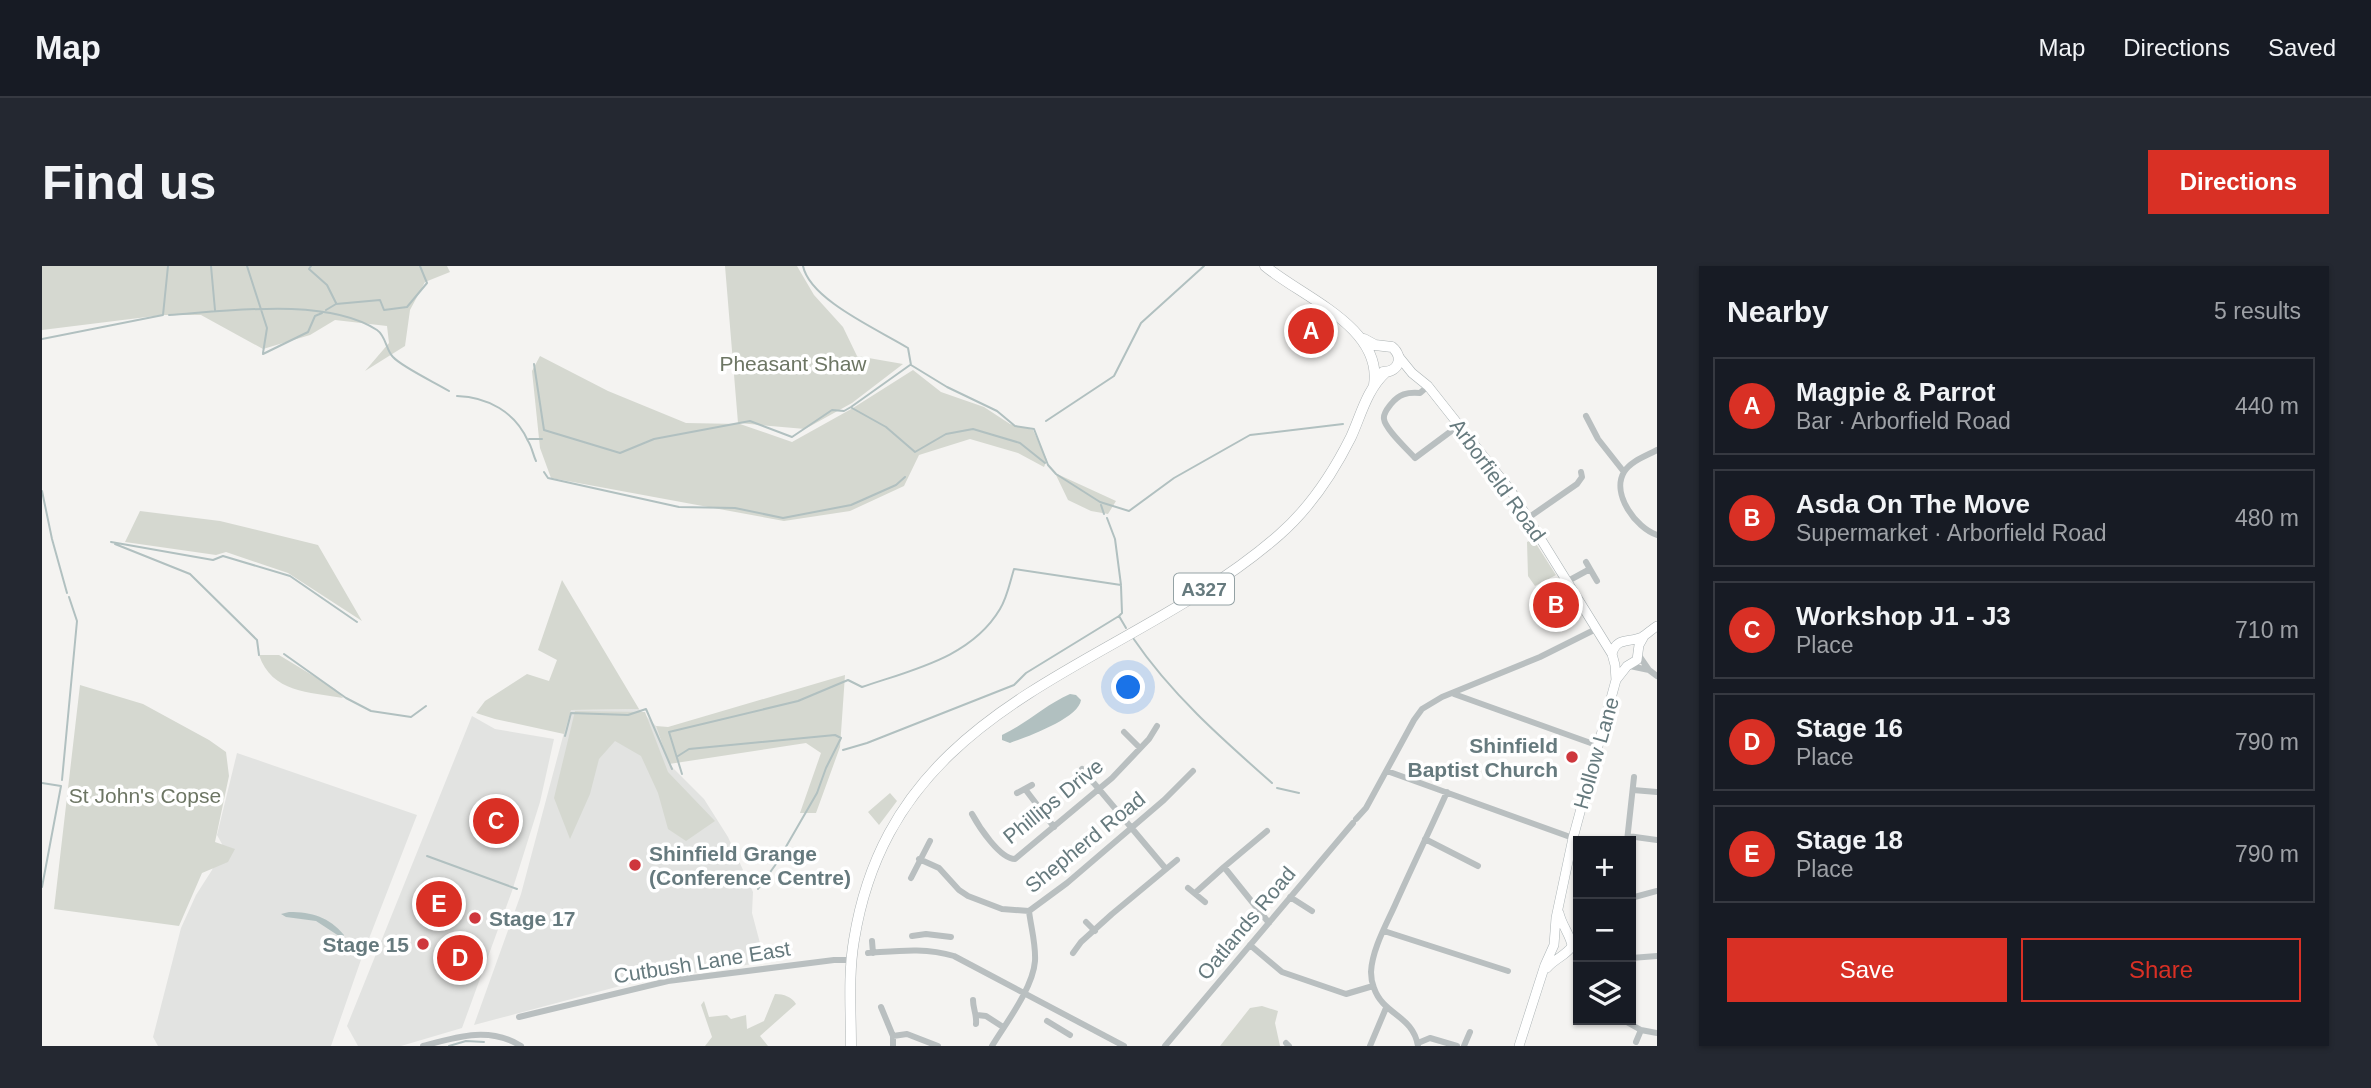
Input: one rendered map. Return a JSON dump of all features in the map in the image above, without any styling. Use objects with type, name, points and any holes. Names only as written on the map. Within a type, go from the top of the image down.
[{"type":"main road","points":[[1265,266],[1338,317],[1364,342],[1373,362],[1390,371],[1404,370],[1412,373]]},
{"type":"main road","points":[[1358,335],[1370,343],[1392,347],[1399,357]]},
{"type":"main road","points":[[1373,362],[1375,349],[1381,346]]},
{"type":"main road","name":"A327","points":[[852,1046],[852,960],[860,909],[880,853],[902,812],[947,757],[974,731],[1018,699],[1217,581],[1282,533],[1330,474],[1374,385],[1398,365],[1399,357]]},
{"type":"main road","name":"Arborfield Road","points":[[1399,357],[1412,373],[1428,386],[1501,477],[1613,657]]},
{"type":"main road","name":"A327","points":[[1373,362],[1374,385]]},
{"type":"main road","points":[[1644,636],[1635,662],[1622,667],[1613,657],[1614,646],[1644,636],[1657,626]]},
{"type":"main road","points":[[1596,629],[1624,641],[1638,652]]},
{"type":"main road","name":"Hollow Lane","points":[[1574,836],[1616,680],[1613,657]]},
{"type":"main road","name":"Hollow Lane","points":[[1616,680],[1629,666]]},
{"type":"main road","name":"Hollow Lane","points":[[1519,1046],[1555,943],[1556,918],[1573,838]]},
{"type":"main road","points":[[1558,908],[1561,923],[1572,941],[1572,946],[1570,953],[1557,951],[1555,943],[1560,936],[1572,941]]},
{"type":"main road","name":"Hollow Lane","points":[[1543,972],[1570,953]]},
{"type":"street","points":[[1428,386],[1420,393],[1407,392],[1395,400],[1386,410],[1384,419],[1388,427],[1415,458],[1458,426]]},
{"type":"street","points":[[1586,416],[1603,447],[1624,472]]},
{"type":"street","points":[[1657,450],[1631,464],[1620,482],[1621,494],[1638,524],[1657,535]]},
{"type":"street","points":[[1528,518],[1577,484],[1582,477],[1581,472]]},
{"type":"street","points":[[1568,581],[1588,566],[1597,580]]},
{"type":"street","name":"Oatlands Road","points":[[1165,1046],[1366,808],[1422,709],[1442,697],[1552,652],[1596,629]]},
{"type":"street","points":[[1638,652],[1649,670],[1657,676]]},
{"type":"street","points":[[1629,666],[1649,670]]},
{"type":"street","points":[[1454,694],[1599,746]]},
{"type":"street","name":"Phillips Drive","points":[[972,814],[982,831],[1007,858],[1011,860],[1018,857],[1112,778],[1149,739],[1157,726]]},
{"type":"street","points":[[1124,732],[1140,748]]},
{"type":"street","points":[[1082,769],[1166,869]]},
{"type":"street","name":"Shepherd Road","points":[[992,1046],[1024,992],[1035,964],[1030,911],[1132,828],[1193,771]]},
{"type":"street","points":[[1387,771],[1573,838]]},
{"type":"street","points":[[1628,836],[1634,777]]},
{"type":"street","points":[[1017,793],[1032,785]]},
{"type":"street","points":[[1025,789],[1054,827]]},
{"type":"street","points":[[1633,790],[1657,792]]},
{"type":"street","points":[[1447,792],[1384,931],[1371,970],[1373,986],[1386,1008],[1407,1022],[1414,1031],[1418,1044],[1430,1038],[1457,1046]]},
{"type":"street","points":[[1195,894],[1267,831]]},
{"type":"street","points":[[1425,839],[1478,866]]},
{"type":"street","points":[[1636,839],[1657,840]]},
{"type":"street","points":[[911,878],[930,841]]},
{"type":"street","points":[[919,859],[946,874],[959,890],[968,896],[1002,909],[1030,911]]},
{"type":"street","points":[[1073,953],[1081,942],[1112,914],[1177,860]]},
{"type":"street","points":[[1224,867],[1269,923]]},
{"type":"street","points":[[1188,888],[1205,902]]},
{"type":"street","points":[[1636,897],[1657,891]]},
{"type":"street","points":[[1290,897],[1312,911]]},
{"type":"street","points":[[1086,922],[1095,931]]},
{"type":"street","points":[[1384,931],[1508,971]]},
{"type":"street","points":[[933,951],[935,934]]},
{"type":"street","points":[[912,936],[935,934],[951,937]]},
{"type":"street","points":[[872,942],[870,953],[933,951],[962,960],[1124,1046]]},
{"type":"street","points":[[1250,945],[1282,972],[1346,994],[1373,986]]},
{"type":"street","points":[[1636,958],[1657,956]]},
{"type":"street","name":"Cutbush Lane East","points":[[519,1017],[668,981],[852,960]]},
{"type":"street","points":[[973,1000],[977,1015],[976,1024]]},
{"type":"street","points":[[881,1007],[893,1037],[893,1046]]},
{"type":"street","points":[[1370,1046],[1386,1008]]},
{"type":"street","points":[[977,1015],[1003,1027]]},
{"type":"street","points":[[1061,1029],[1069,1016]]},
{"type":"street","points":[[1047,1021],[1070,1035]]},
{"type":"street","points":[[1632,1025],[1657,1033]]},
{"type":"street","points":[[1636,1042],[1642,1030]]},
{"type":"street","points":[[1464,1046],[1470,1032]]},
{"type":"street","points":[[423,1046],[468,1034],[499,1037],[521,1046]]},
{"type":"street","points":[[893,1037],[907,1034],[938,1046]]},
{"type":"shaded area","points":[[1070,694],[1081,700],[1078,707],[1062,720],[1010,743],[1002,740],[1002,735]]},
{"type":"shaded area","name":"Shinfield Grange (Conference Centre)","points":[[639,709],[656,726],[669,764],[704,799],[728,837],[753,892],[752,913],[765,962],[635,982],[474,1025],[521,894],[570,710]]},
{"type":"shaded area","points":[[472,716],[495,729],[554,739],[540,802],[512,891],[462,1028],[401,1046],[358,1046],[347,1026]]},
{"type":"shaded area","points":[[237,753],[417,815],[363,954],[331,1046],[158,1046],[153,1037],[181,928],[196,895],[212,870],[222,844],[217,835]]},
{"type":"shaded area","points":[[289,912],[320,917],[344,935],[342,938],[316,921],[281,914]]},
{"type":"green space","points":[[42,266],[447,266],[450,272],[425,282],[410,310],[405,346],[365,371],[389,343],[387,326],[335,320],[310,335],[263,349],[201,315],[163,315],[42,330]]},
{"type":"green space","name":"Pheasant Shaw","points":[[725,266],[797,266],[814,295],[843,327],[857,356],[903,364],[852,403],[805,429],[738,423]]},
{"type":"green space","points":[[540,356],[608,391],[686,423],[740,424],[792,442],[913,370],[941,392],[984,407],[1010,424],[1033,430],[1047,460],[1044,467],[1018,453],[970,439],[919,455],[904,486],[850,511],[784,521],[551,478],[540,448],[532,371]]},
{"type":"green space","points":[[1055,473],[1116,501],[1108,514],[1091,511],[1068,500]]},
{"type":"green space","points":[[140,511],[220,521],[318,545],[362,621],[288,573],[226,552],[216,555],[125,542]]},
{"type":"green space","points":[[1533,539],[1556,575],[1535,586],[1528,576],[1527,542]]},
{"type":"green space","points":[[562,580],[639,709],[571,710],[564,734],[476,713],[485,701],[527,674],[549,681],[557,660],[538,650]]},
{"type":"green space","points":[[259,655],[279,655],[335,689],[343,698],[305,692],[282,684],[265,668]]},
{"type":"green space","points":[[845,675],[840,747],[816,813],[800,813],[821,753],[806,743],[669,764],[656,726],[668,727]]},
{"type":"green space","name":"St John's Copse","points":[[80,685],[143,704],[226,752],[229,776],[215,842],[235,849],[228,862],[202,873],[179,926],[54,909]]},
{"type":"green space","points":[[575,711],[645,712],[668,772],[715,821],[686,841],[668,829],[658,793],[641,756],[615,741],[599,759],[590,794],[570,839],[554,798]]},
{"type":"green space","points":[[890,793],[897,801],[879,825],[868,812]]},
{"type":"green space","points":[[775,994],[787,996],[796,1004],[760,1036],[768,1046],[705,1046],[712,1037],[701,1005],[704,1001],[709,1017],[727,1015],[731,1019],[746,1015],[747,1029],[764,1021]]},
{"type":"green space","points":[[1262,1006],[1278,1011],[1275,1023],[1280,1046],[1220,1046],[1250,1008]]},
{"type":"waterway","points":[[42,339],[163,315],[168,266]]},
{"type":"waterway","points":[[211,266],[215,310]]},
{"type":"waterway","points":[[247,266],[267,328],[263,353]]},
{"type":"waterway","points":[[311,266],[309,269],[327,285],[336,303]]},
{"type":"waterway","points":[[326,310],[336,304],[380,300],[384,310],[407,307],[427,283],[420,266]]},
{"type":"waterway","points":[[803,266],[808,279],[832,302],[908,348],[911,365],[947,387],[997,411],[1015,426],[1034,429],[1048,465],[1056,474],[1100,502],[1129,511],[1174,478],[1250,435],[1343,424]]},
{"type":"waterway","points":[[1046,421],[1114,376],[1141,323],[1204,266]]},
{"type":"waterway","points":[[169,315],[248,309],[332,313],[377,330],[397,361],[449,391]]},
{"type":"waterway","points":[[263,354],[308,332],[315,316],[322,313]]},
{"type":"waterway","points":[[534,364],[544,430],[620,453],[654,439],[750,421],[792,437],[832,410],[844,411],[851,407],[910,365]]},
{"type":"waterway","points":[[457,396],[479,399],[508,414],[531,446],[536,461]]},
{"type":"waterway","points":[[852,408],[886,427],[915,452],[946,434],[973,429],[1020,443],[1045,463]]},
{"type":"waterway","points":[[529,439],[542,439]]},
{"type":"waterway","points":[[544,472],[548,478],[679,507],[735,508],[783,518],[851,505],[896,485],[905,477]]},
{"type":"waterway","points":[[42,491],[67,593]]},
{"type":"waterway","points":[[1101,505],[1104,514]]},
{"type":"waterway","points":[[682,774],[669,732],[798,701],[848,680],[862,687],[939,660],[957,651],[988,626],[1002,605],[1014,569],[1121,585],[1115,539],[1107,518]]},
{"type":"waterway","points":[[111,542],[213,560],[223,556],[290,576],[357,622]]},
{"type":"waterway","points":[[115,544],[190,574],[257,640],[259,655]]},
{"type":"waterway","points":[[1121,586],[1122,613],[1119,616],[1126,628]]},
{"type":"waterway","points":[[62,780],[77,621],[69,597]]},
{"type":"waterway","points":[[843,750],[1014,685],[1026,673],[1119,616]]},
{"type":"waterway","points":[[1133,638],[1180,697],[1272,783]]},
{"type":"waterway","points":[[284,654],[346,698],[371,711],[411,717],[426,706]]},
{"type":"waterway","points":[[565,736],[571,713],[628,715],[646,709],[672,769]]},
{"type":"waterway","points":[[678,756],[689,749],[835,735],[841,738],[817,793],[776,864],[758,889]]},
{"type":"waterway","points":[[42,783],[61,786],[42,887]]},
{"type":"waterway","points":[[1277,788],[1299,793]]},
{"type":"waterway","points":[[427,856],[517,889]]},
{"type":"waterway","points":[[449,1046],[466,1041],[484,1042]]},
{"type":"place","name":"Magpie & Parrot","points":[[1311,331]]},
{"type":"place","name":"Asda On The Move","points":[[1556,605]]},
{"type":"place","name":"Shinfield Baptist Church","points":[[1572,757]]},
{"type":"place","name":"Workshop J1 - J3","points":[[496,821]]},
{"type":"place","name":"Shinfield Grange (Conference Centre)","points":[[635,865]]},
{"type":"place","name":"Stage 18","points":[[439,904]]},
{"type":"place","name":"Stage 17","points":[[475,918]]},
{"type":"place","name":"Stage 15","points":[[423,944]]},
{"type":"place","name":"Stage 16","points":[[460,958]]}]
